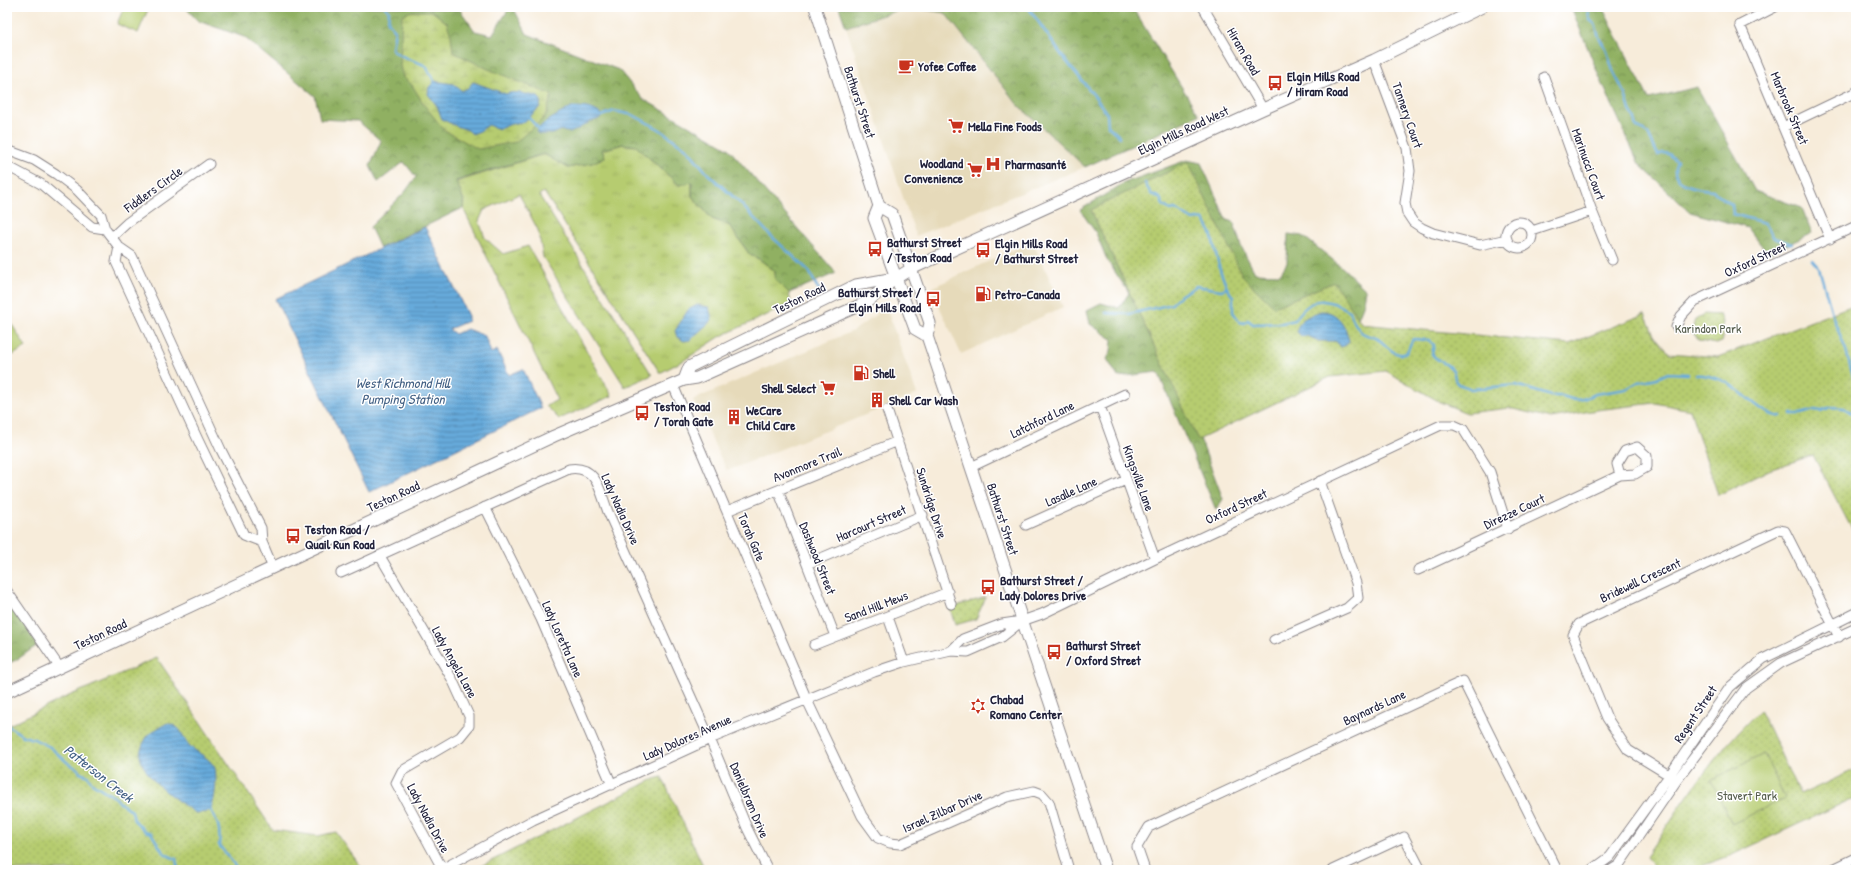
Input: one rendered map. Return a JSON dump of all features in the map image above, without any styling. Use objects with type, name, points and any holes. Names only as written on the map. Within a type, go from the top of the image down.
[{"type":"main road","name":"Bathurst Street","points":[[815,7],[879,206],[874,218],[915,329],[927,336]]},
{"type":"main road","name":"Elgin Mills Road West","points":[[896,278],[911,269],[1374,60],[1482,7]]},
{"type":"main road","name":"Bathurst Street","points":[[879,206],[892,214],[930,323],[927,336],[1106,870]]},
{"type":"main road","name":"Teston Road","points":[[684,380],[689,367],[856,285],[896,278]]},
{"type":"main road","name":"Teston Road","points":[[7,692],[554,436],[684,380],[697,378],[867,302],[896,278]]},
{"type":"street","name":"Hiram Road","points":[[1203,7],[1263,109]]},
{"type":"street","name":"Marbrook Street","points":[[1775,7],[1740,25],[1830,239]]},
{"type":"street","name":"Tannery Court","points":[[1374,60],[1407,148],[1410,171],[1405,203],[1407,213],[1413,222],[1433,233],[1480,245],[1507,239]]},
{"type":"street","name":"Marinucci Court","points":[[1544,77],[1592,211],[1612,260]]},
{"type":"street","points":[[1783,127],[1856,92]]},
{"type":"street","points":[[7,150],[34,160],[77,190],[101,215],[105,229],[119,247],[132,256],[213,433],[261,528],[262,542],[273,568]]},
{"type":"street","name":"Fiddlers Circle","points":[[112,237],[127,224],[209,164]]},
{"type":"street","points":[[7,166],[41,184],[92,227],[105,229]]},
{"type":"street","points":[[1532,231],[1592,211]]},
{"type":"street","points":[[1515,223],[1524,223],[1532,231],[1532,240],[1526,247],[1517,248],[1509,243],[1507,239],[1507,231],[1515,223]]},
{"type":"street","name":"Oxford Street","points":[[1676,327],[1681,316],[1695,301],[1856,226]]},
{"type":"street","points":[[119,247],[116,262],[198,440],[244,535],[262,542]]},
{"type":"street","points":[[155,346],[170,338]]},
{"type":"street","name":"Torah Gate","points":[[673,385],[807,700]]},
{"type":"street","name":"Latchford Lane","points":[[971,467],[1124,394]]},
{"type":"street","name":"Kingsville Lane","points":[[1100,406],[1154,559]]},
{"type":"street","name":"Sundridge Drive","points":[[887,410],[951,604]]},
{"type":"street","name":"Oxford Street","points":[[1022,621],[1044,613],[1154,559],[1441,425],[1454,425],[1463,429],[1490,472],[1508,529]]},
{"type":"street","points":[[198,440],[213,433]]},
{"type":"street","name":"Avonmore Trail","points":[[727,511],[898,441]]},
{"type":"street","name":"Lady Nadia Drive","points":[[341,573],[569,469],[579,468],[587,471],[594,477],[608,512],[710,739]]},
{"type":"street","name":"Direzze Court","points":[[1418,570],[1508,529],[1620,475]]},
{"type":"street","name":"Lasalle Lane","points":[[1026,525],[1126,480]]},
{"type":"street","points":[[1274,640],[1347,608],[1358,598],[1356,584],[1320,481]]},
{"type":"street","name":"Dashwood Street","points":[[778,490],[835,636]]},
{"type":"street","name":"Lady Loretta Lane","points":[[485,507],[541,619],[612,785]]},
{"type":"street","name":"Harcourt Street","points":[[806,564],[922,515]]},
{"type":"street","name":"Bridewell Crescent","points":[[1673,778],[1628,750],[1606,718],[1573,635],[1579,624],[1778,530],[1785,531],[1839,637]]},
{"type":"street","name":"Lady Angela Lane","points":[[380,556],[452,679],[469,716],[468,726],[460,738],[402,771],[398,777]]},
{"type":"street","points":[[7,591],[60,668]]},
{"type":"street","name":"Sand Hill Mews","points":[[814,645],[948,592]]},
{"type":"street","name":"Regent Street","points":[[1611,870],[1619,865],[1730,687],[1744,673],[1763,659],[1856,613]]},
{"type":"street","points":[[888,617],[904,662]]},
{"type":"street","name":"Lady Dolores Avenue","points":[[950,651],[963,639],[1002,624],[1022,621]]},
{"type":"street","name":"Lady Dolores Avenue","points":[[443,870],[533,820],[710,739],[874,672],[904,662],[950,651],[968,652],[1002,637],[1022,621]]},
{"type":"street","name":"Regent Street","points":[[1592,870],[1610,857],[1746,688],[1781,663],[1856,628]]},
{"type":"street","name":"Baynards Lane","points":[[1145,870],[1137,847],[1149,827],[1463,681],[1557,870]]},
{"type":"street","name":"Israel Zilbar Drive","points":[[807,700],[862,816],[878,838],[890,843],[900,844],[1007,797],[1034,791],[1042,794],[1049,802],[1069,870]]},
{"type":"street","name":"Danielbram Drive","points":[[710,739],[747,828],[768,870]]},
{"type":"street","name":"Lady Nadia Drive","points":[[398,777],[396,783],[400,793],[443,870]]},
{"type":"street","points":[[1333,870],[1404,836],[1420,870]]},
{"type":"street","points":[[1831,870],[1856,858]]},
{"type":"shaded area","points":[[908,7],[945,13],[1018,105],[1085,167],[916,236],[846,27]]},
{"type":"shaded area","points":[[1032,241],[1063,307],[961,354],[931,288]]},
{"type":"shaded area","points":[[886,307],[917,394],[727,471],[693,400],[855,330]]},
{"type":"green space","points":[[124,7],[149,7],[138,33],[117,24]]},
{"type":"green space","points":[[185,7],[411,7],[460,10],[475,31],[492,35],[510,7],[513,7],[527,34],[619,70],[643,99],[728,148],[836,273],[789,293],[775,279],[775,271],[759,259],[750,255],[729,225],[712,219],[692,196],[692,182],[679,185],[636,146],[623,144],[602,150],[605,157],[592,163],[568,168],[544,154],[456,181],[464,201],[463,208],[380,248],[370,227],[405,192],[416,177],[404,162],[378,182],[370,166],[381,141],[358,121],[320,119],[315,96],[244,37],[198,21]]},
{"type":"green space","points":[[839,7],[908,7],[846,27]]},
{"type":"green space","points":[[908,7],[1132,7],[1199,115],[1085,167],[1018,105],[945,13]]},
{"type":"green space","points":[[1571,7],[1602,7],[1649,99],[1697,87],[1755,191],[1802,208],[1812,233],[1768,254],[1748,228],[1690,212],[1639,164],[1599,76]]},
{"type":"green space","points":[[412,11],[432,11],[447,23],[451,36],[453,52],[488,69],[552,95],[545,117],[516,142],[478,149],[444,130],[425,106],[412,85],[403,77],[400,66],[402,15]]},
{"type":"green space","points":[[623,144],[636,146],[679,185],[692,181],[692,196],[712,219],[729,225],[750,255],[759,259],[775,271],[775,279],[789,293],[791,304],[721,336],[686,359],[660,373],[544,192],[539,195],[652,375],[625,387],[543,257],[538,230],[519,194],[484,210],[479,221],[485,238],[503,254],[528,246],[612,396],[559,419],[546,406],[557,400],[463,208],[464,201],[456,182],[544,154],[569,168],[605,157],[602,150]]},
{"type":"green space","points":[[1187,160],[1201,163],[1226,219],[1234,223],[1241,246],[1255,273],[1280,274],[1287,263],[1288,234],[1303,236],[1343,268],[1366,290],[1363,306],[1354,328],[1169,357],[1223,499],[1216,510],[1158,372],[1118,377],[1107,359],[1111,351],[1112,339],[1090,324],[1087,310],[1101,303],[1119,308],[1129,293],[1107,260],[1096,233],[1080,210],[1124,183]]},
{"type":"green space","points":[[1188,162],[1243,277],[1274,307],[1334,282],[1362,324],[1569,344],[1645,314],[1654,335],[1669,353],[1718,357],[1856,304],[1856,537],[1813,455],[1769,470],[1718,495],[1690,410],[1655,403],[1597,410],[1551,418],[1509,408],[1467,413],[1440,402],[1386,371],[1330,377],[1198,440],[1091,210]]},
{"type":"green space","name":"Karindon Park","points":[[1704,314],[1720,315],[1723,321],[1722,342],[1716,344],[1699,341],[1692,331],[1695,319]]},
{"type":"green space","points":[[9,320],[26,347],[13,355],[7,346],[7,321]]},
{"type":"green space","points":[[986,597],[976,619],[955,625],[950,608]]},
{"type":"green space","points":[[7,599],[39,644],[18,659],[7,664]]},
{"type":"green space","points":[[157,658],[273,830],[318,836],[336,832],[363,870],[7,870],[7,726],[64,698]]},
{"type":"green space","name":"Stavert Park","points":[[1760,710],[1800,795],[1856,769],[1856,797],[1732,855],[1699,867],[1695,870],[1657,870],[1646,857],[1713,761]]},
{"type":"green space","points":[[1764,754],[1785,798],[1732,824],[1711,780]]},
{"type":"green space","points":[[662,777],[705,870],[473,870],[654,779]]},
{"type":"water","points":[[435,81],[453,84],[462,91],[468,88],[473,82],[506,94],[518,93],[537,96],[541,100],[540,107],[524,122],[511,124],[499,129],[488,125],[480,131],[472,134],[468,130],[442,119],[437,106],[428,94],[429,87]]},
{"type":"water","points":[[571,107],[592,109],[602,116],[599,119],[590,122],[572,132],[565,132],[561,130],[553,134],[539,134],[536,132],[542,125]]},
{"type":"water","name":"West Richmond Hill Pumping Station","points":[[425,227],[468,316],[468,321],[449,329],[455,334],[467,329],[485,336],[491,353],[497,350],[509,375],[523,369],[541,408],[369,492],[275,299]]},
{"type":"water","points":[[697,305],[709,307],[712,320],[690,340],[684,341],[677,337],[675,331],[688,310]]},
{"type":"water","points":[[1321,311],[1332,314],[1340,320],[1346,330],[1349,341],[1346,345],[1340,347],[1336,341],[1319,341],[1307,336],[1301,336],[1297,332],[1299,324],[1305,318]]},
{"type":"water","points":[[167,723],[177,727],[190,746],[209,760],[214,766],[216,775],[215,795],[212,807],[208,811],[203,813],[195,813],[155,782],[143,766],[140,752],[146,739],[151,733]]},
{"type":"waterway","points":[[385,7],[389,11],[388,22],[395,30],[392,49],[403,57],[426,66],[434,81]]},
{"type":"waterway","points":[[1028,7],[1063,57],[1107,114],[1108,126],[1120,137]]},
{"type":"waterway","points":[[1589,7],[1588,12],[1590,20],[1595,24],[1600,40],[1606,48],[1613,71],[1625,94],[1630,110],[1635,119],[1635,124],[1648,134],[1658,155],[1663,153],[1669,154],[1677,161],[1675,169],[1676,176],[1685,184],[1692,187],[1713,190],[1732,205],[1733,214],[1765,223],[1774,238],[1792,244]]},
{"type":"waterway","points":[[602,116],[614,111],[633,115],[659,129],[688,150],[708,174],[739,202],[770,235],[809,271],[817,287],[825,296]]},
{"type":"waterway","points":[[528,117],[538,128]]},
{"type":"waterway","points":[[1145,183],[1151,194],[1160,198],[1163,205],[1170,210],[1175,209],[1193,220],[1204,220],[1211,233],[1220,270],[1227,288],[1233,297],[1233,312],[1240,322],[1244,323],[1248,320],[1253,324],[1282,323],[1295,320],[1301,312],[1313,302],[1326,301],[1333,303],[1350,311],[1355,324],[1361,332],[1376,338],[1398,354],[1406,353],[1413,339],[1429,340],[1434,345],[1432,354],[1434,357],[1452,369],[1457,383],[1471,389],[1516,385],[1551,396],[1562,396],[1575,400],[1583,399],[1595,394],[1626,389],[1638,382],[1657,378],[1668,373],[1688,374]]},
{"type":"waterway","points":[[1812,260],[1819,268],[1833,317],[1846,350],[1853,377],[1856,379]]},
{"type":"waterway","points":[[1106,313],[1129,314],[1172,304],[1180,296],[1196,286],[1221,290],[1227,288]]},
{"type":"waterway","points":[[1696,375],[1710,376],[1725,382],[1737,389],[1769,414],[1781,416]]},
{"type":"waterway","points":[[1791,414],[1801,414],[1815,410],[1820,411],[1831,407],[1844,408],[1856,416]]},
{"type":"waterway","name":"Patterson Creek","points":[[7,725],[23,736],[34,739],[50,747],[68,763],[78,769],[80,773],[88,776],[92,783],[116,798],[120,803],[132,811],[134,820],[145,831],[151,833],[163,852],[176,859],[178,870]]},
{"type":"waterway","points":[[210,809],[218,826],[220,835],[219,845],[237,868]]},
{"type":"place","name":"Yofee Coffee","points":[[906,66]]},
{"type":"place","name":"Elgin Mills Road / Hiram Road","points":[[1275,83]]},
{"type":"place","name":"Mella Fine Foods","points":[[956,126]]},
{"type":"place","name":"Pharmasanté","points":[[993,164]]},
{"type":"place","name":"Woodland Convenience","points":[[975,170]]},
{"type":"place","name":"Bathurst Street / Teston Road","points":[[875,249]]},
{"type":"place","name":"Elgin Mills Road / Bathurst Street","points":[[983,250]]},
{"type":"place","name":"Petro-Canada","points":[[983,294]]},
{"type":"place","name":"Bathurst Street / Elgin Mills Road","points":[[933,299]]},
{"type":"place","name":"Shell","points":[[861,373]]},
{"type":"place","name":"Shell Select","points":[[828,388]]},
{"type":"place","name":"Shell Car Wash","points":[[877,400]]},
{"type":"place","name":"Teston Road / Torah Gate","points":[[642,413]]},
{"type":"place","name":"WeCare Child Care","points":[[734,417]]},
{"type":"place","name":"Teston Raod / Quail Run Road","points":[[293,536]]},
{"type":"place","name":"Bathurst Street / Lady Dolores Drive","points":[[988,587]]},
{"type":"place","name":"Bathurst Street / Oxford Street","points":[[1054,652]]},
{"type":"place","name":"Chabad Romano Center","points":[[978,706]]}]
